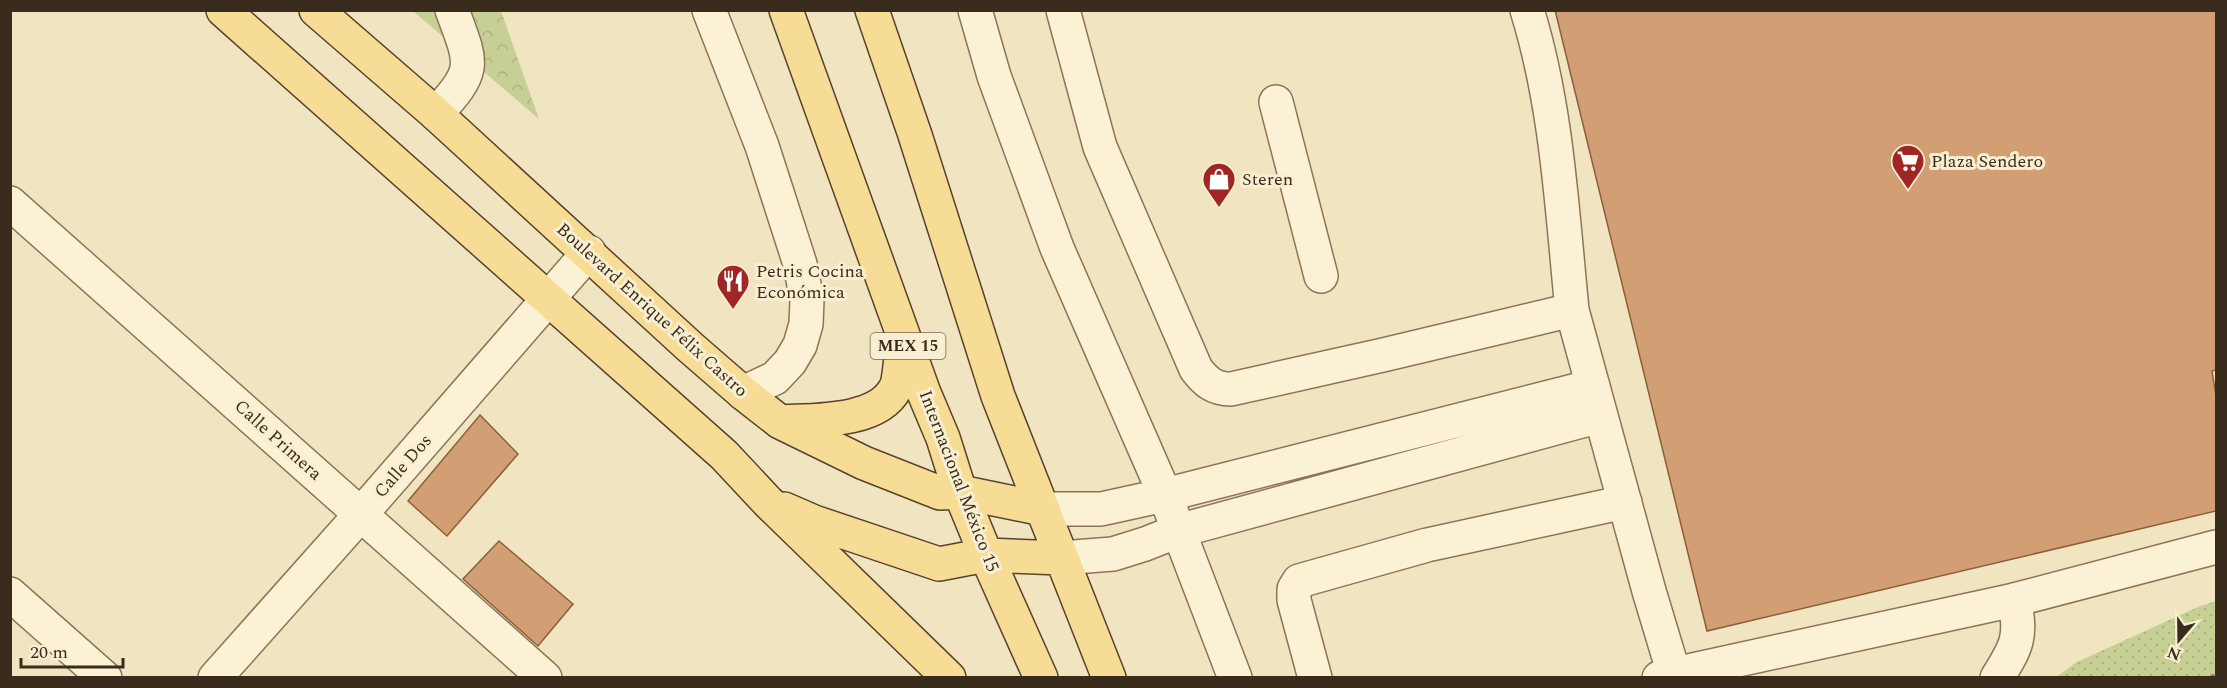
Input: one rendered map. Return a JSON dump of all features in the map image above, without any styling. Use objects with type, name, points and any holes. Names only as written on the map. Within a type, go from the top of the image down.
[{"type":"main road","points":[[223,10],[724,455],[768,502],[949,678]]},
{"type":"main road","name":"Boulevard Enrique Félix Castro","points":[[316,10],[436,114],[743,393],[780,422],[864,463],[940,493],[960,492],[1043,509]]},
{"type":"main road","name":"Internacional México 15","points":[[786,10],[924,393],[943,438],[960,492],[1041,678]]},
{"type":"main road","points":[[872,10],[915,135],[998,396],[1109,678]]},
{"type":"main road","points":[[780,422],[857,415],[881,404],[896,388],[904,334]]},
{"type":"main road","points":[[768,502],[814,522],[939,564],[986,555],[1061,558]]},
{"type":"street","points":[[436,114],[456,92],[468,68],[467,51],[452,10]]},
{"type":"street","points":[[709,10],[762,146],[800,264],[807,300],[806,324],[800,345],[790,362],[775,378],[743,393]]},
{"type":"street","points":[[975,10],[994,76],[1058,248],[1165,495],[1235,678]]},
{"type":"street","points":[[1063,10],[1073,55],[1100,147],[1196,369],[1205,381],[1219,389],[1231,389],[1572,310]]},
{"type":"street","points":[[1527,10],[1535,36],[1552,122],[1572,310],[1649,591],[1683,674],[2014,600],[2217,547]]},
{"type":"street","points":[[1276,102],[1321,276]]},
{"type":"street","name":"Calle Primera","points":[[10,203],[545,678]]},
{"type":"street","name":"Calle Dos","points":[[215,678],[589,252]]},
{"type":"street","points":[[1043,509],[1101,509],[1597,401]]},
{"type":"street","points":[[1061,558],[1113,554],[1178,531],[1597,401]]},
{"type":"street","points":[[1315,678],[1294,600],[1294,589],[1299,581],[1427,545],[1625,502]]},
{"type":"street","points":[[10,594],[105,678]]},
{"type":"street","points":[[1998,678],[2014,650],[2020,631],[2014,600]]},
{"type":"path","points":[[2211,678],[2217,674]]},
{"type":"green space","points":[[413,11],[501,11],[539,119]]},
{"type":"green space","points":[[2216,601],[2216,677],[2056,677],[2077,662]]},
{"type":"building","name":"Plaza Sendero","points":[[1555,10],[2216,10],[2216,370],[2212,371],[2216,396],[2216,511],[1707,631]]},
{"type":"building","points":[[480,415],[518,454],[447,536],[408,501]]},
{"type":"building","points":[[499,541],[573,604],[538,646],[463,579]]},
{"type":"place","name":"Plaza Sendero","points":[[1908,190]]},
{"type":"place","name":"Steren","points":[[1219,208]]},
{"type":"place","name":"Petris Cocina Económica","points":[[733,310]]}]
